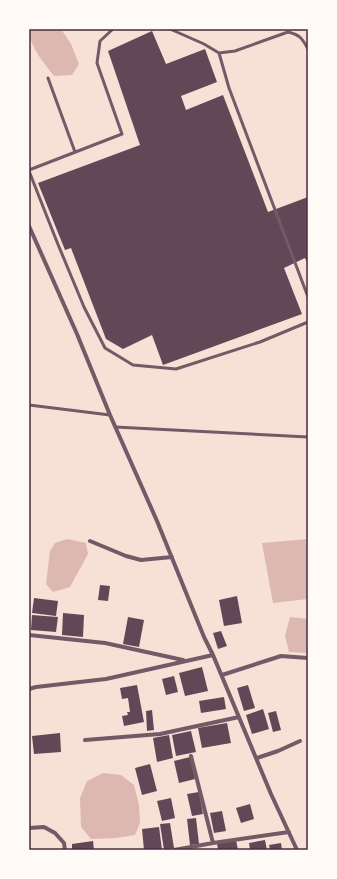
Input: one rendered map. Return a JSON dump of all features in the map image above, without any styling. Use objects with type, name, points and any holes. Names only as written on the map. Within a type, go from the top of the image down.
[{"type":"street","points":[[29,226],[157,521],[271,794],[297,850]]},
{"type":"street","points":[[90,541],[126,556],[141,560],[172,557]]},
{"type":"street","points":[[29,635],[105,643],[186,660]]},
{"type":"street","points":[[29,689],[106,679],[213,655]]},
{"type":"street","points":[[222,675],[281,656],[308,658]]},
{"type":"street","points":[[85,740],[160,734],[239,717]]},
{"type":"street","points":[[257,758],[278,751],[300,741]]},
{"type":"street","points":[[191,756],[213,843]]},
{"type":"street","points":[[29,828],[44,827],[55,833],[64,843],[65,850]]},
{"type":"street","points":[[174,850],[289,832]]},
{"type":"lane","points":[[113,29],[100,41],[97,63],[122,134],[29,171],[84,307],[105,348],[133,365],[176,369],[260,342],[308,322]]},
{"type":"lane","points":[[170,29],[220,53],[235,51],[288,32],[296,34],[302,38],[308,49]]},
{"type":"lane","points":[[220,53],[229,88],[308,297]]},
{"type":"lane","points":[[48,78],[75,152]]},
{"type":"lane","points":[[29,405],[110,415]]},
{"type":"lane","points":[[116,427],[308,437]]},
{"type":"shaded area","points":[[29,29],[61,29],[71,44],[79,64],[72,75],[54,76],[34,48]]},
{"type":"shaded area","points":[[67,539],[86,543],[88,554],[70,587],[53,592],[46,584],[50,551],[55,543]]},
{"type":"shaded area","points":[[308,539],[308,599],[273,603],[262,543]]},
{"type":"shaded area","points":[[290,617],[308,619],[308,653],[289,652],[285,636]]},
{"type":"shaded area","points":[[103,773],[121,775],[134,785],[139,805],[140,823],[135,835],[116,838],[91,839],[81,827],[80,798],[87,781]]},
{"type":"building","points":[[152,31],[166,64],[205,49],[217,82],[181,96],[186,110],[223,95],[268,212],[308,197],[308,265],[305,258],[284,268],[302,314],[163,365],[152,335],[123,349],[106,339],[71,248],[65,250],[38,183],[140,145],[108,51]]},
{"type":"building","points":[[100,585],[110,586],[108,601],[98,600]]},
{"type":"building","points":[[237,596],[242,623],[224,626],[219,600]]},
{"type":"building","points":[[34,598],[58,601],[56,616],[32,613]]},
{"type":"building","points":[[63,613],[84,615],[83,637],[62,635]]},
{"type":"building","points":[[32,615],[58,617],[56,632],[31,630]]},
{"type":"building","points":[[128,617],[144,620],[139,647],[123,644]]},
{"type":"building","points":[[221,631],[227,646],[218,649],[213,633]]},
{"type":"building","points":[[202,667],[208,691],[185,696],[179,673]]},
{"type":"building","points":[[174,676],[178,692],[166,695],[162,679]]},
{"type":"building","points":[[137,685],[144,722],[124,726],[122,716],[128,715],[127,712],[130,712],[128,698],[122,699],[120,688]]},
{"type":"building","points":[[248,685],[255,708],[244,711],[237,688]]},
{"type":"building","points":[[224,697],[226,709],[201,713],[199,701]]},
{"type":"building","points":[[263,709],[269,729],[252,734],[246,715]]},
{"type":"building","points":[[152,710],[154,730],[147,731],[146,711]]},
{"type":"building","points":[[276,711],[281,730],[273,732],[268,713]]},
{"type":"building","points":[[227,723],[231,743],[202,748],[198,728]]},
{"type":"building","points":[[191,731],[196,752],[176,756],[172,735]]},
{"type":"building","points":[[60,733],[61,752],[34,754],[32,736]]},
{"type":"building","points":[[169,735],[173,758],[157,762],[153,738]]},
{"type":"building","points":[[190,757],[195,779],[179,783],[174,761]]},
{"type":"building","points":[[150,764],[157,791],[142,795],[135,768]]},
{"type":"building","points":[[199,792],[203,814],[192,816],[187,794]]},
{"type":"building","points":[[171,798],[175,818],[162,821],[157,801]]},
{"type":"building","points":[[250,804],[254,819],[241,823],[236,808]]},
{"type":"building","points":[[222,811],[226,831],[214,833],[210,813]]},
{"type":"building","points":[[196,818],[199,844],[190,845],[187,819]]},
{"type":"building","points":[[170,823],[174,848],[164,850],[160,824]]},
{"type":"building","points":[[159,827],[162,850],[144,850],[142,829]]},
{"type":"building","points":[[236,840],[238,850],[218,850],[217,843]]},
{"type":"building","points":[[265,840],[267,850],[250,850],[249,843]]},
{"type":"building","points":[[93,841],[94,850],[72,850],[72,844]]},
{"type":"building","points":[[281,843],[282,850],[270,850],[269,845]]}]
